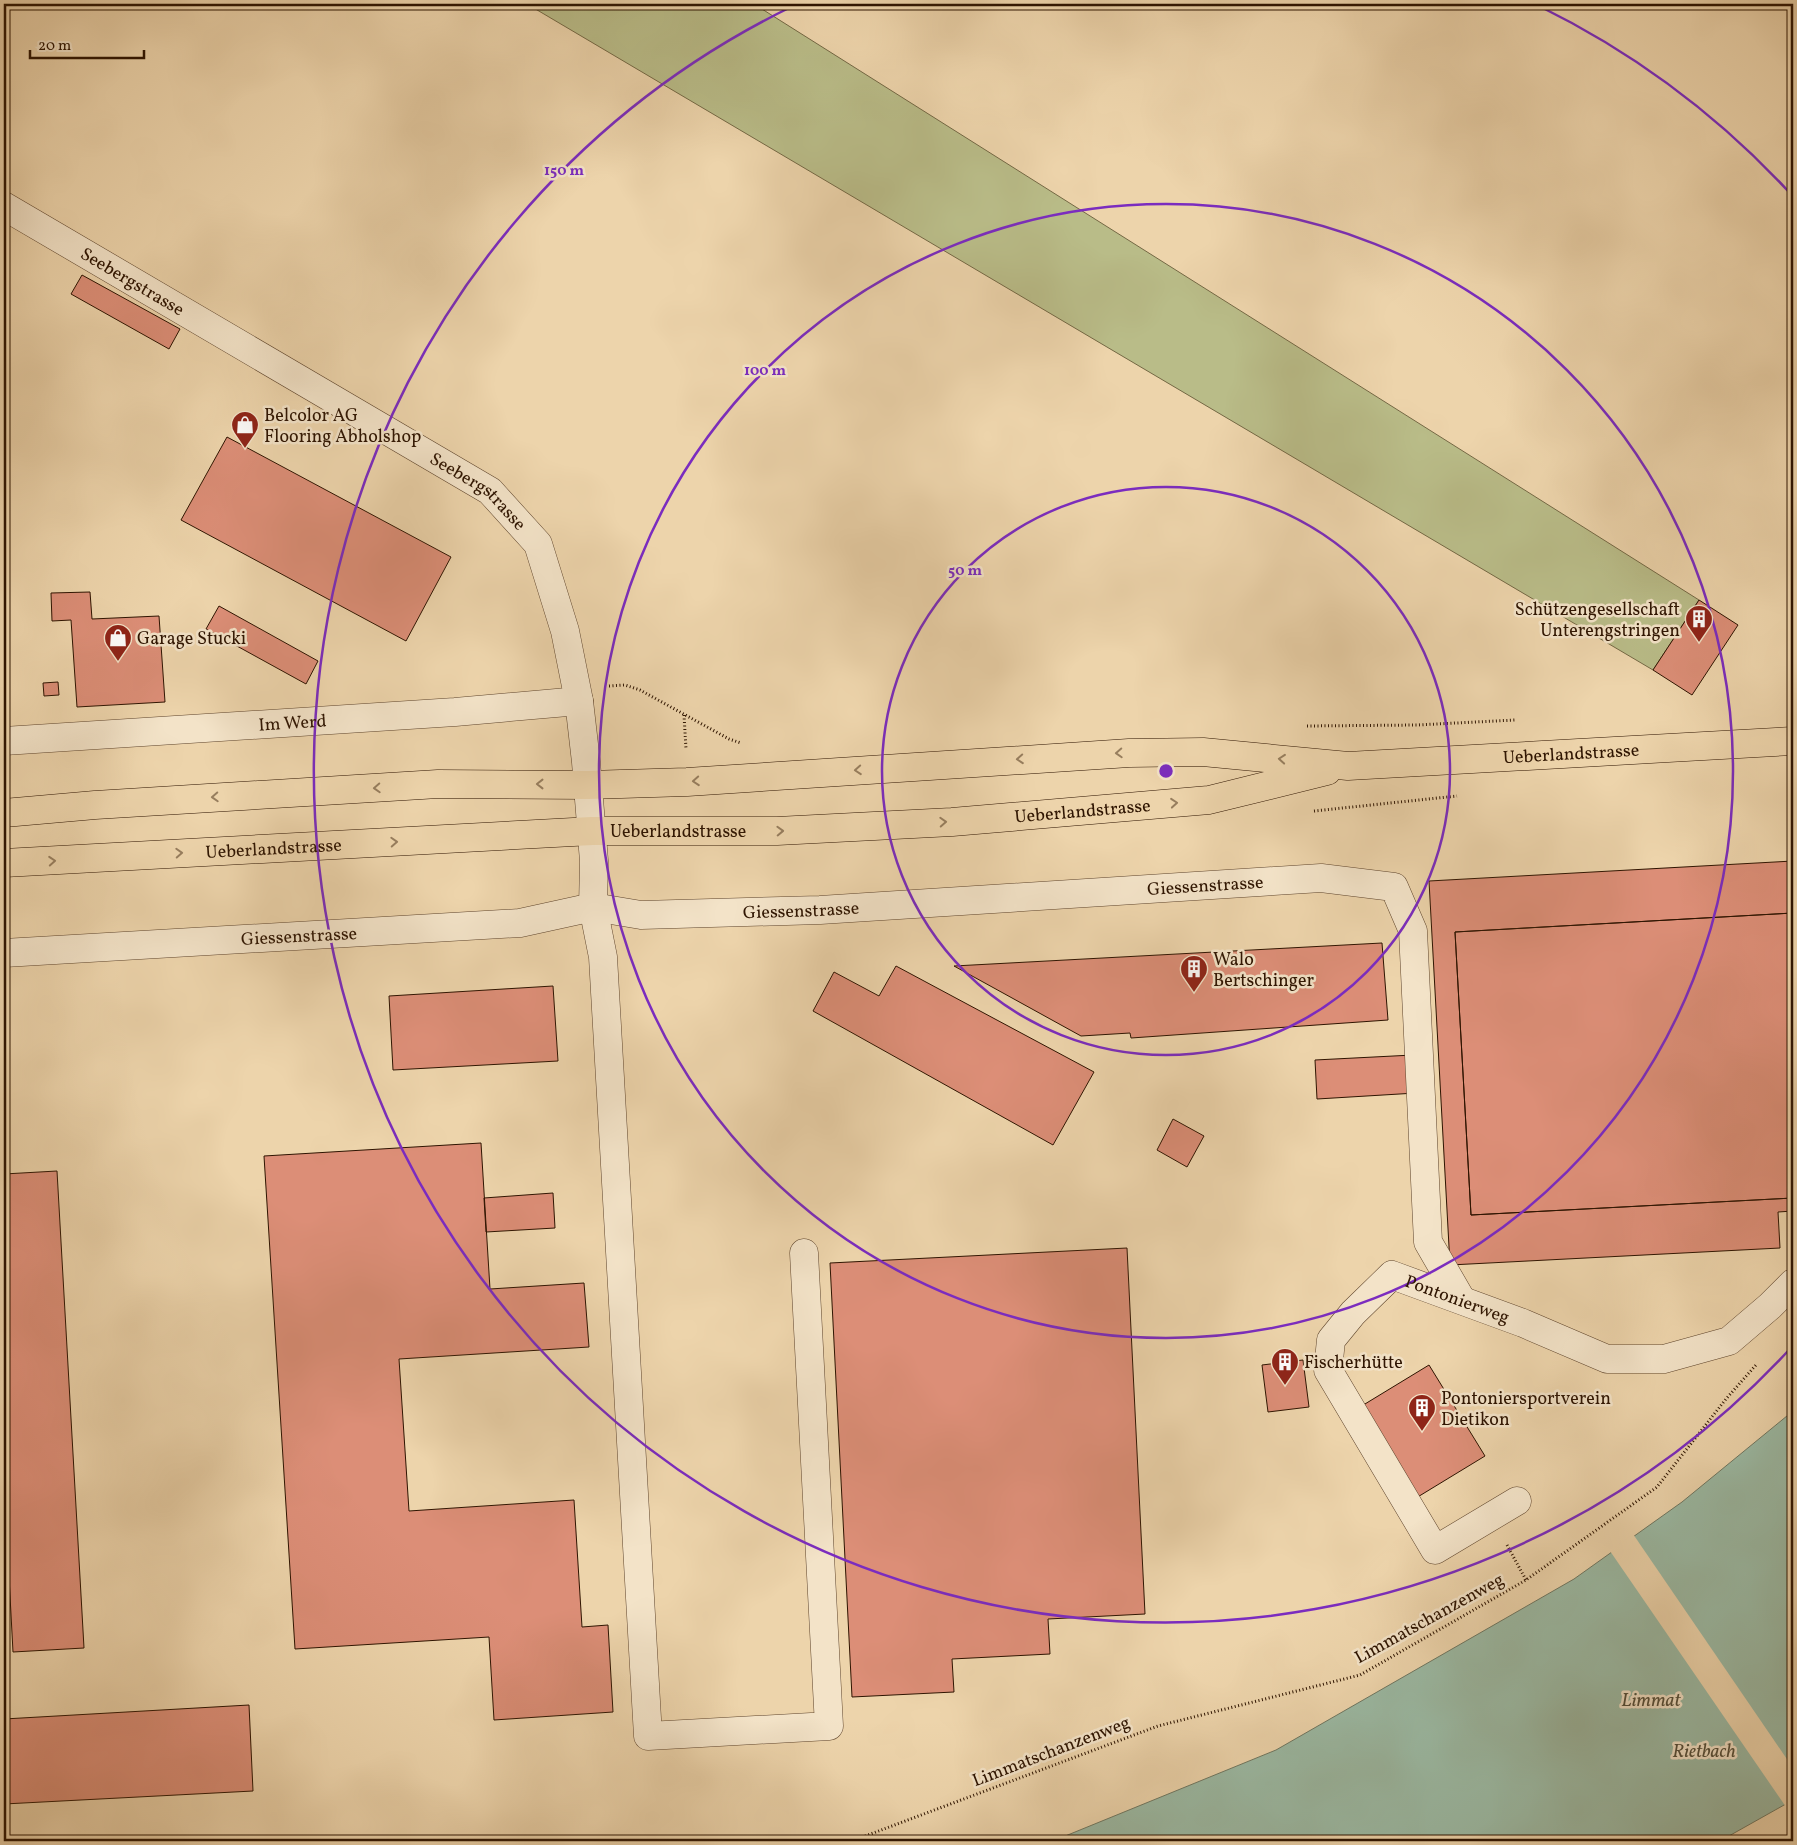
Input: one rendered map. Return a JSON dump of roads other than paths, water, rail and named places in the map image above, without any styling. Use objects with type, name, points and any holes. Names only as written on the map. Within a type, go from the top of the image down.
[{"type":"main road","name":"Ueberlandstrasse","points":[[4,813],[95,805],[438,784],[687,782],[1129,753],[1203,752],[1348,766],[1793,741]]},
{"type":"main road","name":"Ueberlandstrasse","points":[[4,863],[592,831],[777,831],[952,822],[1209,800],[1348,766]]},
{"type":"street","name":"Seebergstrasse","points":[[4,206],[490,491],[538,544],[565,631],[579,701],[592,831]]},
{"type":"street","name":"Im Werd","points":[[4,741],[455,712],[579,701]]},
{"type":"street","points":[[592,831],[593,907],[603,957],[648,1736],[828,1726],[804,1253]]},
{"type":"street","name":"Giessenstrasse","points":[[4,953],[520,923],[593,907],[640,915],[820,910],[1321,878],[1394,887],[1413,931],[1428,1242],[1461,1299]]},
{"type":"street","name":"Pontonierweg","points":[[1517,1501],[1435,1550],[1328,1370],[1331,1340],[1353,1313],[1392,1275],[1461,1299],[1607,1359],[1664,1359],[1729,1341],[1770,1306],[1793,1283]]},
{"type":"water","name":"Limmat","points":[[1793,1411],[1793,1800],[1720,1841],[1053,1841],[1276,1750],[1574,1579],[1682,1502]]},
{"type":"place","name":"Belcolor AG Flooring Abholshop","points":[[245,449]]},
{"type":"place","name":"Schützengesellschaft Unterengstringen","points":[[1699,643]]},
{"type":"place","name":"Garage Stucki","points":[[118,662]]},
{"type":"place","name":"Walo Bertschinger","points":[[1194,993]]},
{"type":"place","name":"Fischerhütte","points":[[1285,1386]]},
{"type":"place","name":"Pontoniersportverein Dietikon","points":[[1422,1432]]},
{"type":"water label","name":"Rietbach","points":[[1704,1750]]}]
